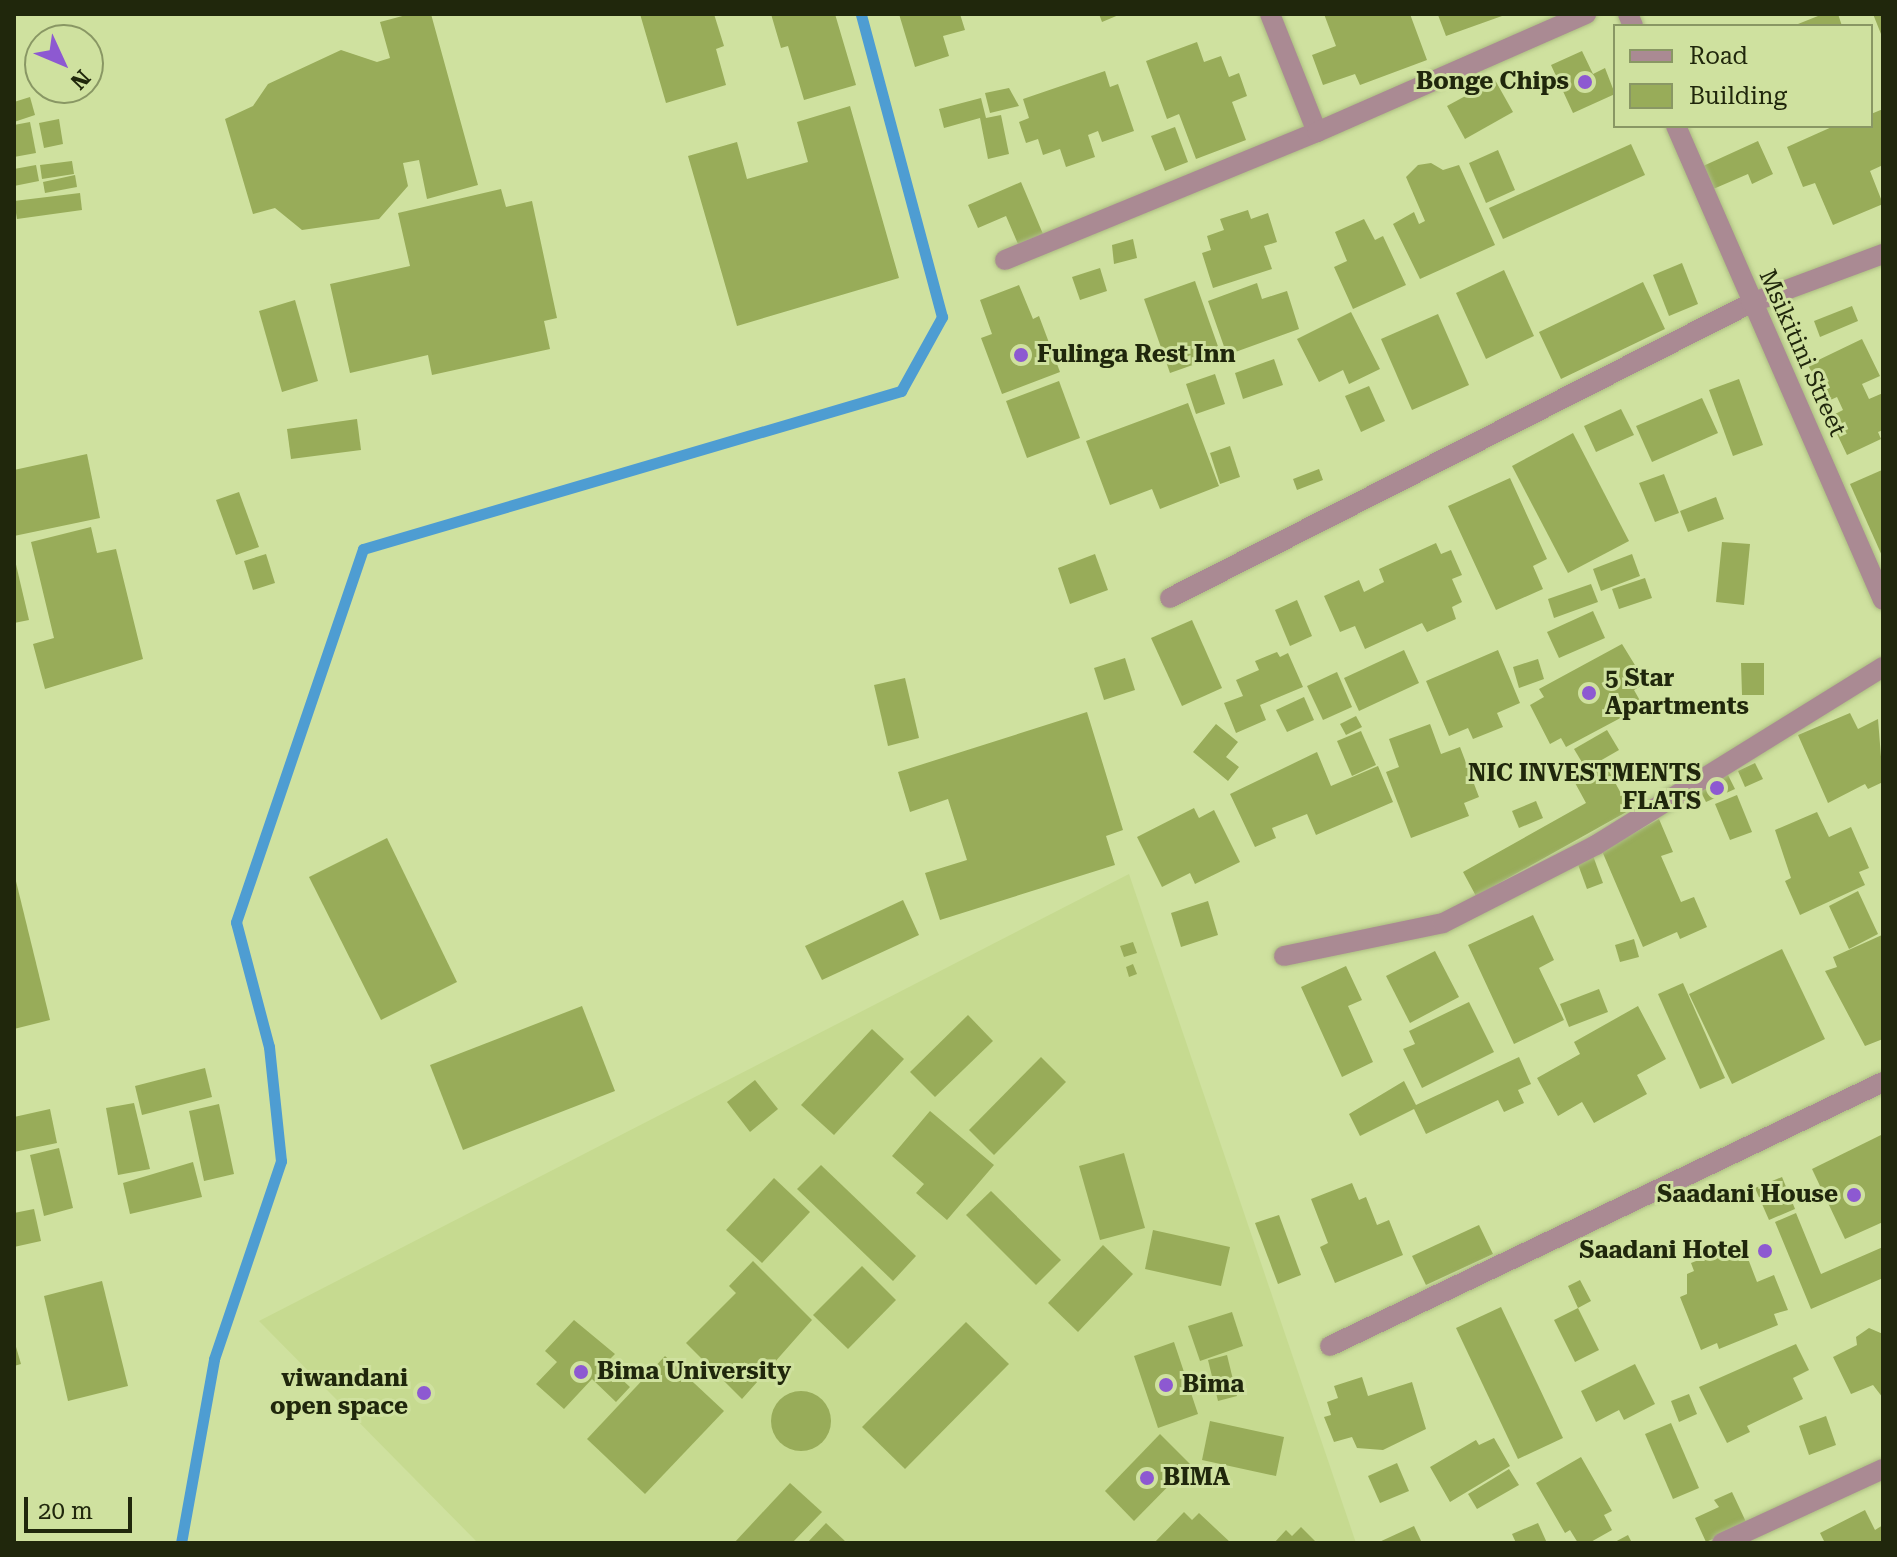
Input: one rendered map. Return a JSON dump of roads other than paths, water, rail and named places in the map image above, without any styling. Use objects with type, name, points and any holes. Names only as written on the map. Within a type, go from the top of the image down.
[{"type":"street","points":[[1270,14],[1317,132]]},
{"type":"street","points":[[1005,260],[1317,132],[1586,14]]},
{"type":"street","name":"Msikitini Street","points":[[1677,128],[1883,600]]},
{"type":"street","points":[[1170,598],[1751,303],[1883,254]]},
{"type":"street","points":[[1284,956],[1443,923],[1596,845],[1883,667]]},
{"type":"street","points":[[1330,1346],[1883,1082]]},
{"type":"street","points":[[1722,1543],[1883,1469]]},
{"type":"waterway","points":[[181,1543],[214,1359],[281,1161],[269,1047],[236,922],[363,549],[901,391],[942,317],[861,14]]},
{"type":"place","name":"Bonge Chips","points":[[1585,82]]},
{"type":"place","name":"Fulinga Rest Inn","points":[[1021,355]]},
{"type":"place","name":"5 Star Apartments","points":[[1589,693]]},
{"type":"place","name":"NIC INVESTMENTS FLATS","points":[[1717,788]]},
{"type":"place","name":"Saadani House","points":[[1854,1195]]},
{"type":"place","name":"Saadani Hotel","points":[[1765,1251]]},
{"type":"place","name":"Bima University","points":[[581,1372]]},
{"type":"place","name":"Bima","points":[[1166,1385]]},
{"type":"place","name":"viwandani open space","points":[[424,1393]]},
{"type":"place","name":"BIMA","points":[[1147,1478]]}]
